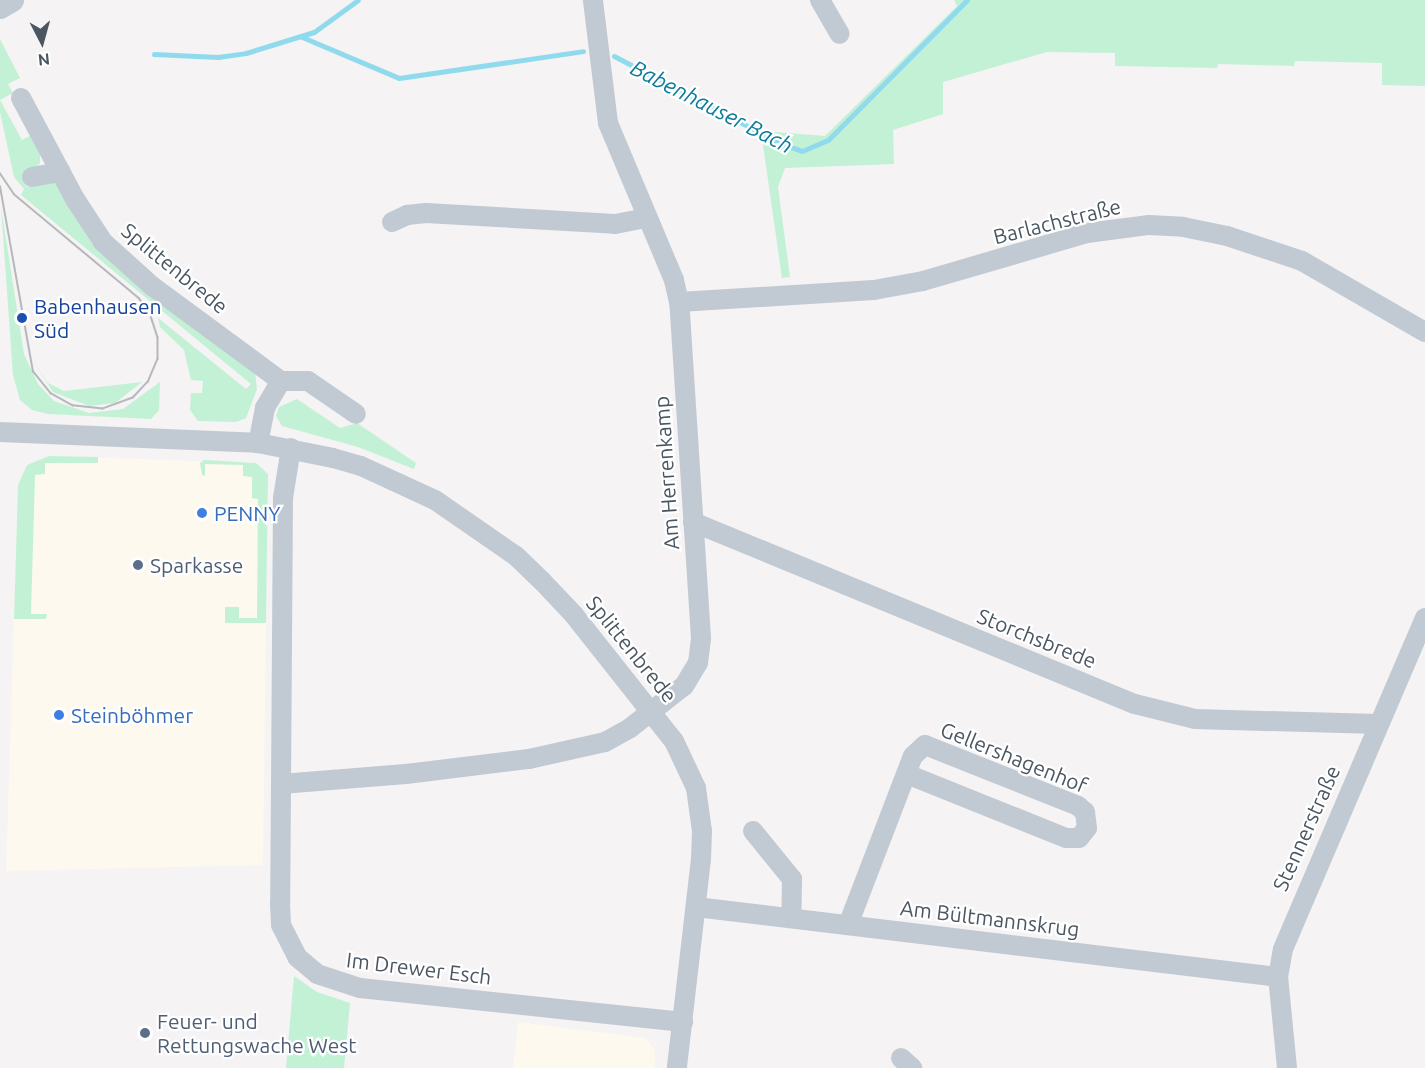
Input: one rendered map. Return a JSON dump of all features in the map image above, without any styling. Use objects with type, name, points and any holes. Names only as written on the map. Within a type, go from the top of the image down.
[{"type":"street","points":[[0,7],[12,0]]},
{"type":"street","name":"Am Herrenkamp","points":[[593,0],[608,123],[648,218],[679,303],[701,638],[698,663],[684,686],[652,712]]},
{"type":"street","points":[[820,0],[840,34]]},
{"type":"street","name":"Splittenbrede","points":[[21,98],[88,220],[112,251],[161,292],[281,381]]},
{"type":"street","points":[[32,177],[61,172]]},
{"type":"street","points":[[392,222],[407,215],[426,213],[615,224],[648,218]]},
{"type":"street","name":"Barlachstraße","points":[[679,303],[874,290],[923,281],[1087,233],[1149,225],[1183,227],[1227,236],[1302,261],[1425,332]]},
{"type":"street","points":[[258,443],[265,408],[281,381],[308,381],[356,414]]},
{"type":"street","name":"Splittenbrede","points":[[0,432],[258,443],[291,448],[378,474],[435,500],[516,556],[574,615],[652,712],[674,741],[696,788],[702,831],[696,907],[677,1068]]},
{"type":"street","name":"Im Drewer Esch","points":[[291,448],[283,498],[281,925],[297,957],[316,974],[360,988],[683,1022]]},
{"type":"street","name":"Storchsbrede","points":[[693,522],[1135,704],[1195,719],[1378,724]]},
{"type":"street","name":"Stennerstraße","points":[[1287,1068],[1278,977],[1293,919],[1425,618]]},
{"type":"street","points":[[280,784],[406,774],[529,759],[605,742],[652,712]]},
{"type":"street","name":"Gellershagenhof","points":[[848,925],[907,774],[918,749],[934,746],[1078,806],[1085,812],[1087,828],[1079,838],[1066,838],[907,774]]},
{"type":"street","points":[[753,831],[792,879],[790,918]]},
{"type":"street","name":"Am Bültmannskrug","points":[[696,907],[1278,977]]},
{"type":"shaded area","points":[[49,456],[256,463],[268,474],[263,865],[6,871],[18,485],[27,465]]},
{"type":"shaded area","points":[[518,1022],[646,1038],[655,1050],[655,1068],[513,1068]]},
{"type":"green space","points":[[954,0],[1425,0],[1425,86],[1382,85],[1382,63],[1295,61],[1294,66],[1218,64],[1217,68],[1115,66],[1115,53],[1047,52],[943,82],[943,114],[893,130],[894,164],[785,168],[778,187],[790,277],[782,278],[761,131],[825,136],[957,6]]},
{"type":"green space","points":[[0,39],[20,78],[8,84],[13,93],[0,100]]},
{"type":"green space","points":[[0,100],[22,140],[34,134],[40,149],[40,163],[34,171],[24,173],[26,187],[54,182],[92,244],[255,372],[257,389],[246,418],[236,422],[198,421],[190,410],[191,393],[202,393],[203,381],[191,380],[184,350],[160,327],[158,318],[246,389],[251,384],[21,195],[24,189],[14,177],[0,112]]},
{"type":"green space","points":[[1,207],[24,354],[38,384],[54,401],[89,413],[123,409],[160,382],[159,410],[151,419],[48,414],[32,410],[20,400],[13,375]]},
{"type":"green space","points":[[32,359],[48,383],[64,391],[142,382],[115,403],[89,406],[53,392]]},
{"type":"green space","points":[[297,399],[340,428],[357,423],[416,463],[414,469],[358,447],[282,426],[276,416],[279,407]]},
{"type":"green space","points":[[49,456],[98,457],[98,463],[45,463],[45,474],[35,475],[31,614],[47,614],[46,619],[14,619],[18,485],[27,465]]},
{"type":"green space","points":[[204,460],[256,463],[268,474],[266,623],[225,623],[225,607],[239,607],[239,618],[257,618],[258,499],[252,498],[252,477],[243,476],[243,465],[205,464],[205,476],[202,475],[200,463]]},
{"type":"green space","points":[[294,976],[317,992],[350,1003],[344,1068],[286,1068]]},
{"type":"waterway","points":[[154,54],[218,57],[246,53],[314,32],[358,0]]},
{"type":"waterway","name":"Babenhauser Bach","points":[[614,56],[780,143],[802,151],[828,140],[967,0]]},
{"type":"waterway","name":"Babenhauser Bach","points":[[302,37],[399,78],[583,51]]},
{"type":"tram line","points":[[0,173],[14,194],[139,298],[150,313],[158,337],[158,359],[148,382],[133,398],[103,409],[73,406],[51,394],[33,372],[0,187]]},
{"type":"place","name":"Babenhausen Süd","points":[[22,318]]},
{"type":"place","name":"PENNY","points":[[202,513]]},
{"type":"place","name":"Sparkasse","points":[[138,565]]},
{"type":"place","name":"Steinböhmer","points":[[59,715]]},
{"type":"place","name":"Feuer- und Rettungswache West","points":[[145,1033]]}]
